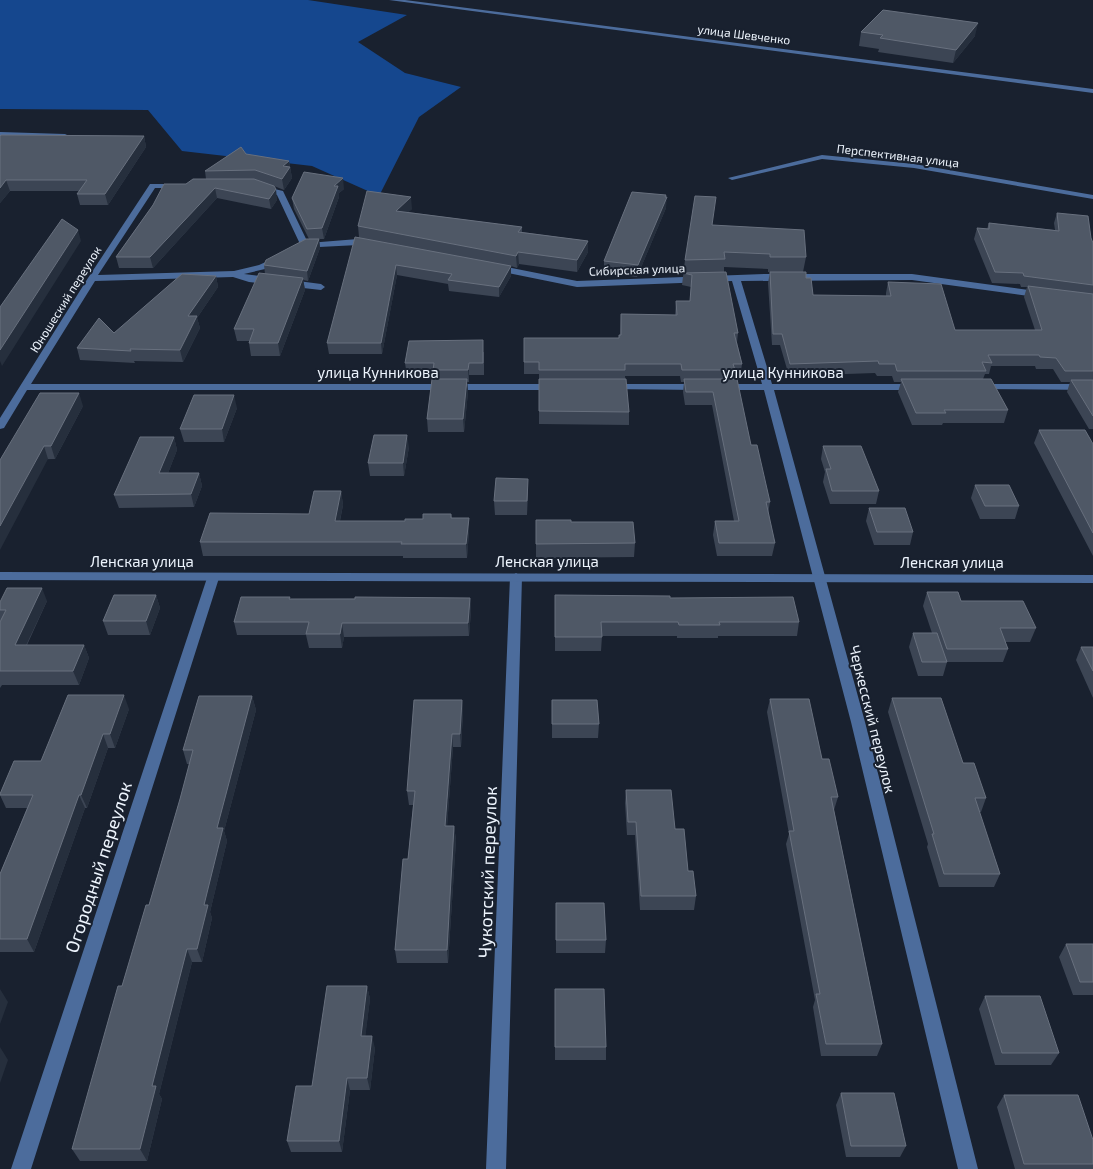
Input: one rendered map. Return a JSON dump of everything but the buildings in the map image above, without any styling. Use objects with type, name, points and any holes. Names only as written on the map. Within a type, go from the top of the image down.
[{"type":"street","name":"улица Шевченко","points":[[392,0],[1093,91]]},
{"type":"street","points":[[0,134],[78,137]]},
{"type":"street","points":[[0,145],[10,134]]},
{"type":"street","name":"Перспективная улица","points":[[732,178],[822,157],[914,166],[1093,197]]},
{"type":"street","points":[[257,185],[280,193],[296,250]]},
{"type":"street","name":"Юношеский переулок","points":[[0,426],[92,278],[153,186],[191,186]]},
{"type":"street","points":[[92,278],[234,274],[262,267],[296,250],[358,242],[377,245]]},
{"type":"street","name":"Сибирская улица","points":[[482,265],[577,284],[765,277],[912,277],[1049,296]]},
{"type":"street","points":[[234,274],[249,279],[321,287]]},
{"type":"street","name":"Черкесский переулок","points":[[736,279],[769,387],[820,577],[968,1169]]},
{"type":"street","name":"улица Кунникова","points":[[24,387],[570,387]]},
{"type":"street","name":"улица Кунникова","points":[[600,387],[926,387]]},
{"type":"street","points":[[965,387],[1093,387]]},
{"type":"street","name":"Ленская улица","points":[[0,576],[1093,579]]},
{"type":"street","name":"Чукотский переулок","points":[[496,1169],[516,577]]},
{"type":"street","name":"Огородный переулок","points":[[21,1169],[212,578]]},
{"type":"shaded area","points":[[0,0],[308,0],[407,15],[358,42],[405,73],[461,87],[419,117],[379,196],[312,166],[182,151],[148,110],[0,109]]}]
